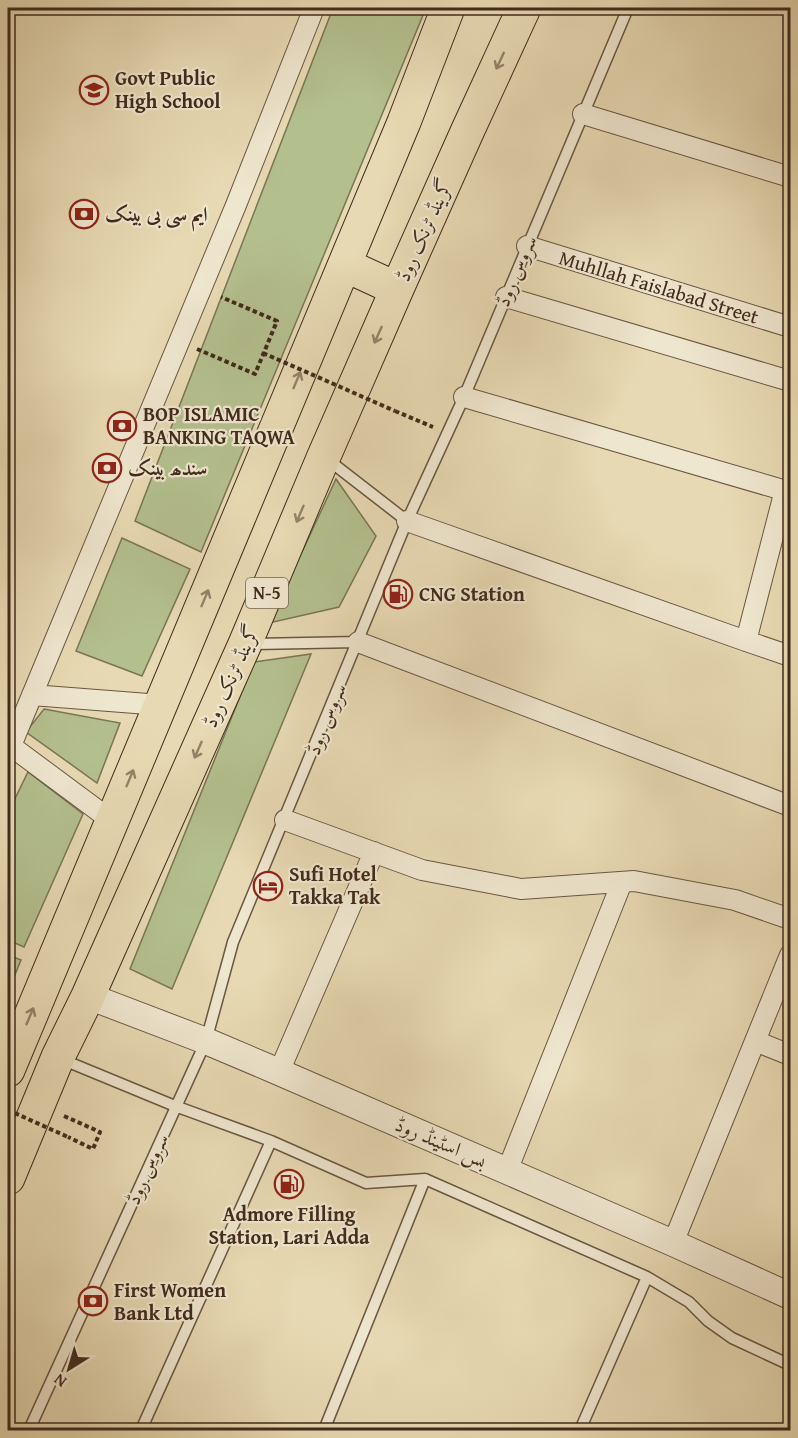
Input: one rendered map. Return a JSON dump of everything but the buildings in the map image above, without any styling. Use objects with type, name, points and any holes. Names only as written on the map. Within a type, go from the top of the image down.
[{"type":"highway","points":[[8,1070],[345,266],[448,8]]},
{"type":"highway","name":"گرینڈ ٹرنک روڈ","points":[[8,1178],[58,1058],[88,996],[245,644],[324,456],[524,8]]},
{"type":"highway","points":[[345,266],[398,289]]},
{"type":"street","points":[[112,821],[9,750],[201,289],[314,8]]},
{"type":"street","points":[[583,114],[790,177]]},
{"type":"street","name":"Muhllah Faislabad Street","points":[[527,246],[790,327]]},
{"type":"street","points":[[506,297],[790,381]]},
{"type":"street","points":[[464,397],[788,491],[746,641]]},
{"type":"street","points":[[408,521],[790,656]]},
{"type":"street","points":[[358,642],[790,806]]},
{"type":"street","points":[[32,695],[160,705]]},
{"type":"street","points":[[285,820],[422,870],[521,889],[634,881],[735,900],[790,919]]},
{"type":"street","points":[[279,1072],[374,852]]},
{"type":"street","points":[[507,1171],[622,882]]},
{"type":"street","points":[[673,1243],[790,955]]},
{"type":"street","name":"بس اسٹینڈ روڈ","points":[[88,996],[206,1041],[279,1072],[790,1296]]},
{"type":"street","points":[[755,1041],[790,1055]]},
{"type":"lane","name":"سروس روڈ","points":[[29,1431],[206,1041],[234,942],[408,521],[464,397],[628,8]]},
{"type":"lane","points":[[324,456],[408,521]]},
{"type":"lane","points":[[245,644],[358,642]]},
{"type":"lane","points":[[58,1058],[175,1106],[271,1141],[366,1183],[424,1179],[647,1277],[689,1302],[708,1321],[732,1338],[790,1365]]},
{"type":"lane","points":[[141,1431],[271,1141]]},
{"type":"lane","points":[[324,1431],[424,1179]]},
{"type":"lane","points":[[580,1431],[647,1277]]},
{"type":"path","points":[[201,289],[277,321],[255,374],[223,360]]},
{"type":"path","points":[[263,354],[420,421]]},
{"type":"path","points":[[8,1110],[93,1149],[100,1132],[79,1123]]},
{"type":"green space","points":[[333,8],[426,8],[201,552],[135,521]]},
{"type":"green space","points":[[336,479],[376,536],[339,607],[269,623]]},
{"type":"green space","points":[[122,538],[190,569],[142,676],[76,651]]},
{"type":"green space","points":[[311,654],[172,989],[130,969],[254,662]]},
{"type":"green space","points":[[44,709],[120,723],[97,783],[26,732]]},
{"type":"green space","points":[[28,772],[83,814],[24,947],[8,940],[8,813]]},
{"type":"green space","points":[[8,955],[21,960],[8,992]]},
{"type":"place","name":"Govt Public High School","points":[[94,90]]},
{"type":"place","name":"ایم سی بی بینک","points":[[84,214]]},
{"type":"place","name":"BOP ISLAMIC BANKING TAQWA","points":[[122,426]]},
{"type":"place","name":"سندھ بینک","points":[[107,468]]},
{"type":"place","name":"CNG Station","points":[[398,594]]},
{"type":"place","name":"Sufi Hotel Takka Tak","points":[[268,886]]},
{"type":"place","name":"Admore Filling Station, Lari Adda","points":[[289,1184]]},
{"type":"place","name":"First Women Bank Ltd","points":[[93,1301]]}]
